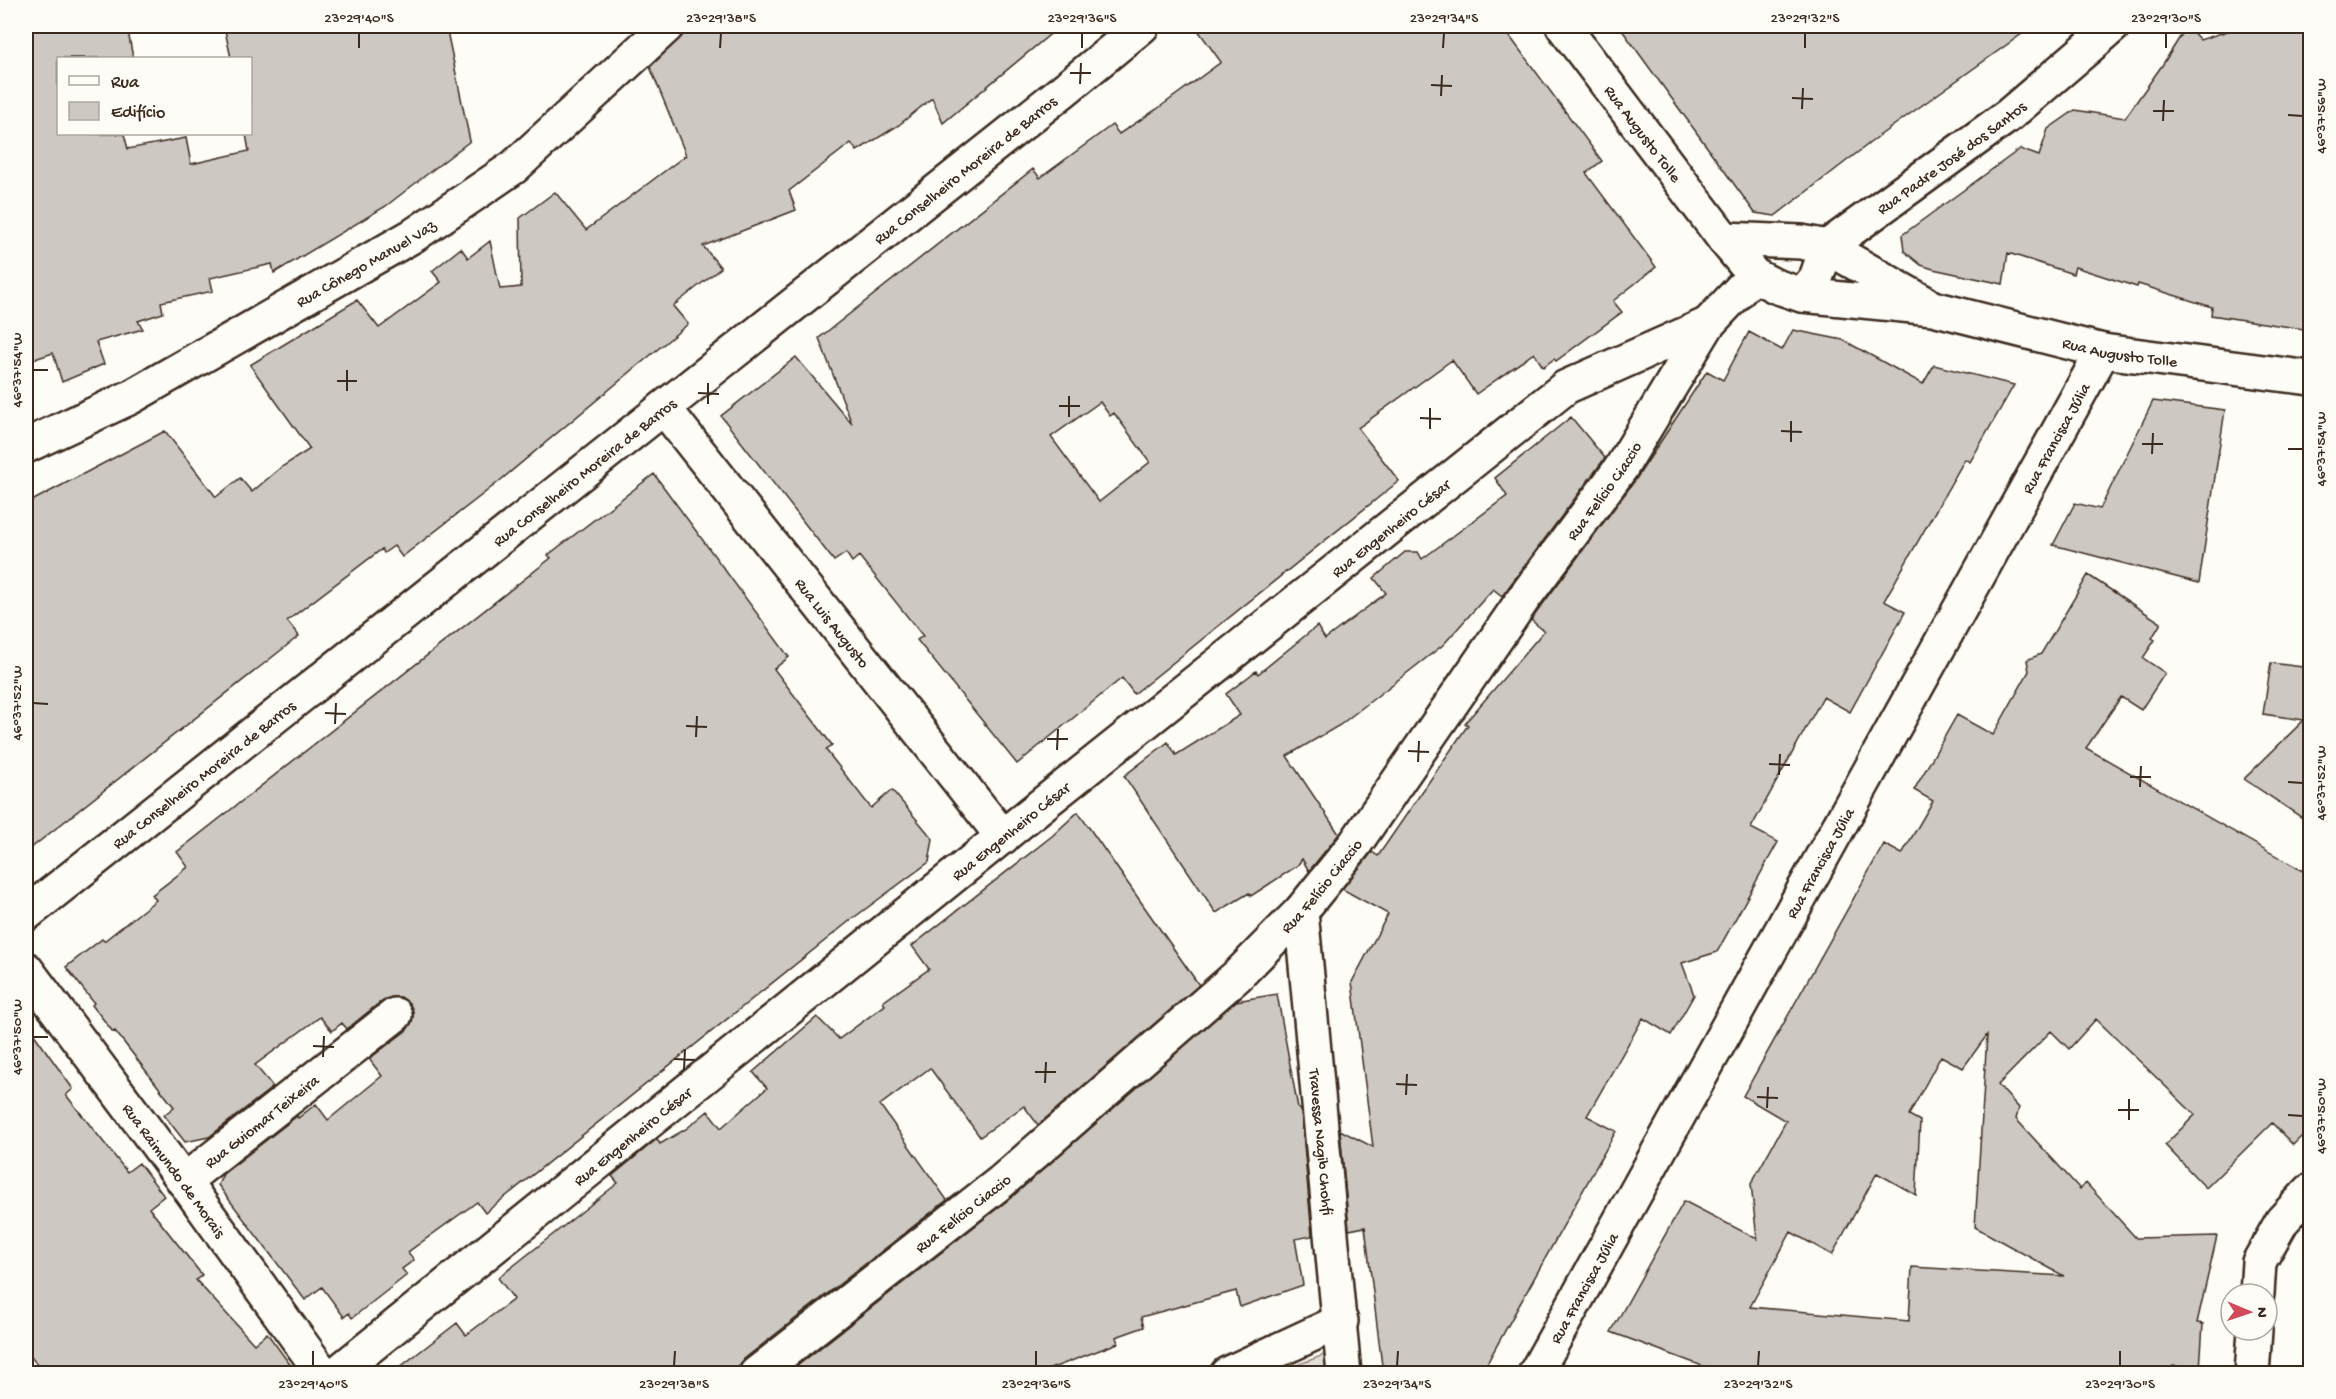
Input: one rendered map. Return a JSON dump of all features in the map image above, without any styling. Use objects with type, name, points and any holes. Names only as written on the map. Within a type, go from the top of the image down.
[{"type":"street","name":"Rua Cônego Manuel Vaz","points":[[26,446],[131,397],[414,235],[513,167],[668,26]]},
{"type":"street","name":"Rua Conselheiro Moreira de Barros","points":[[26,914],[1142,26]]},
{"type":"street","name":"Rua Augusto Tolle","points":[[1563,26],[1724,239],[1754,275],[1775,286],[1802,295],[1934,308],[2103,351],[2310,378]]},
{"type":"street","name":"Rua Padre José dos Santos","points":[[1827,247],[2009,115],[2113,26]]},
{"type":"street","name":"Rua Augusto Tolle","points":[[1724,239],[1801,242],[1827,247],[1934,308]]},
{"type":"street","points":[[1802,295],[1822,267],[1827,247]]},
{"type":"street","name":"Rua Felício Ciaccio","points":[[756,1374],[1000,1182],[1237,976],[1302,911],[1355,844],[1524,598],[1621,468],[1708,324],[1754,275]]},
{"type":"street","name":"Rua Engenheiro César","points":[[336,1374],[1566,387],[1708,324]]},
{"type":"street","name":"Rua Francisca Júlia","points":[[1534,1374],[2103,351]]},
{"type":"street","name":"Rua Luis Augusto","points":[[664,408],[1004,837]]},
{"type":"street","name":"Travessa Nagib Chohfi","points":[[1302,911],[1341,1321],[1344,1374]]},
{"type":"street","name":"Rua Raimundo de Morais","points":[[26,969],[324,1374]]},
{"type":"street","name":"Rua Guiomar Teixeira","points":[[184,1181],[395,1016]]},
{"type":"street","points":[[2258,1282],[2259,1262],[2282,1221],[2310,1191]]},
{"type":"street","points":[[1227,1374],[1341,1321]]},
{"type":"street","points":[[2252,1374],[2254,1342]]},
{"type":"shaded area","points":[[1340,1349],[1344,1373],[1275,1373]]},
{"type":"building","points":[[26,26],[127,26],[133,57],[57,57],[57,135],[124,135],[128,149],[186,138],[191,164],[249,151],[246,135],[252,135],[252,57],[231,57],[224,26],[446,26],[470,141],[386,206],[274,273],[272,264],[210,278],[213,291],[161,302],[163,313],[138,321],[143,329],[96,342],[104,364],[62,382],[53,353],[26,362]]},
{"type":"building","points":[[692,26],[1060,26],[943,123],[932,98],[899,125],[857,151],[851,143],[789,191],[796,210],[703,246],[721,268],[673,306],[688,324],[496,484],[402,557],[394,546],[384,553],[382,549],[287,621],[299,636],[26,852],[26,504],[165,431],[216,497],[240,478],[252,492],[280,468],[310,449],[250,365],[357,300],[379,328],[441,282],[432,271],[461,248],[468,258],[490,241],[500,289],[521,287],[520,218],[555,192],[586,230],[686,155],[650,67]]},
{"type":"building","points":[[1195,26],[1502,26],[1602,161],[1586,173],[1656,267],[1613,301],[1622,312],[1556,361],[1554,359],[1543,367],[1534,353],[1476,394],[1452,360],[1358,428],[1399,481],[1134,694],[1122,678],[1017,764],[917,640],[923,636],[859,556],[852,562],[846,553],[834,561],[721,416],[796,357],[852,424],[819,338],[1033,169],[1040,178],[1112,125],[1119,134],[1221,62]],"holes":[[[1100,402],[1110,416],[1114,413],[1150,462],[1099,502],[1051,437]]]},
{"type":"building","points":[[1619,26],[2033,26],[1879,136],[1775,216],[1755,213]]},
{"type":"building","points":[[2187,26],[2200,40],[2243,26],[2310,26],[2310,330],[2211,315],[2212,307],[2138,284],[2137,287],[2075,267],[2073,274],[2008,253],[2003,284],[1921,265],[1904,251],[1902,235],[2020,149],[2039,156],[2048,129],[2075,110],[2125,118]]},
{"type":"building","points":[[1793,330],[1843,340],[1923,384],[1934,365],[2014,385],[1970,462],[1965,459],[1884,601],[1905,612],[1850,712],[1823,697],[1751,828],[1778,842],[1717,952],[1682,963],[1694,995],[1671,1035],[1643,1018],[1587,1116],[1616,1131],[1481,1374],[1383,1374],[1365,1227],[1349,1230],[1340,1130],[1373,1147],[1352,982],[1388,914],[1342,889],[1372,852],[1378,856],[1468,725],[1465,723],[1544,631],[1531,620],[1636,479],[1707,371],[1723,380],[1749,332],[1782,350]]},
{"type":"building","points":[[2153,401],[2225,410],[2199,583],[2053,545],[2075,503],[2100,509]]},
{"type":"building","points":[[1571,417],[1605,458],[1502,596],[1493,589],[1443,645],[1340,725],[1287,756],[1339,834],[1309,871],[1302,859],[1297,866],[1251,896],[1249,893],[1216,913],[1124,776],[1168,742],[1176,755],[1240,715],[1226,694],[1256,671],[1258,674],[1317,626],[1325,639],[1386,593],[1374,578],[1405,552],[1418,552],[1422,559],[1507,496],[1495,478]]},
{"type":"building","points":[[654,474],[789,657],[774,669],[832,745],[826,750],[871,808],[892,790],[933,839],[929,862],[852,919],[485,1213],[477,1202],[408,1252],[414,1260],[402,1269],[407,1275],[352,1318],[349,1313],[344,1317],[322,1287],[305,1300],[218,1185],[223,1174],[297,1116],[298,1118],[316,1104],[328,1120],[382,1076],[369,1059],[407,1030],[412,1022],[413,1012],[409,1003],[401,997],[383,1000],[347,1029],[342,1023],[332,1031],[320,1017],[255,1065],[273,1087],[209,1137],[185,1142],[164,1115],[174,1107],[92,1005],[94,1003],[66,967],[102,939],[104,941],[156,900],[152,895],[188,867],[177,852],[551,558],[548,555]]},
{"type":"building","points":[[2088,575],[2161,623],[2152,638],[2155,640],[2143,658],[2165,673],[2141,710],[2121,697],[2086,748],[2310,875],[2310,1128],[2293,1145],[2272,1123],[2206,1188],[2165,1145],[2195,1115],[2096,1019],[2069,1049],[2051,1031],[1998,1085],[2019,1108],[2016,1119],[2080,1189],[2086,1183],[2136,1238],[2217,1236],[2197,1323],[2203,1324],[2200,1369],[2173,1366],[2172,1374],[1724,1374],[1611,1332],[1684,1201],[1757,1239],[1751,1184],[1786,1121],[1743,1096],[1884,844],[1902,854],[1933,801],[1914,790],[1957,715],[1993,735],[2029,671],[2027,660],[2041,654]],"holes":[[[1987,1035],[1975,1227],[2064,1276],[1912,1267],[1909,1321],[1750,1307],[1791,1232],[1832,1255],[1877,1173],[1916,1195],[1920,1121],[1909,1115],[1941,1056],[1963,1068]]]},
{"type":"building","points":[[2271,663],[2310,668],[2310,823],[2244,779],[2304,720],[2263,714]]},
{"type":"building","points":[[1078,812],[1199,985],[1038,1125],[1024,1106],[980,1137],[930,1068],[880,1105],[947,1200],[744,1359],[739,1366],[738,1374],[391,1374],[457,1323],[466,1335],[514,1299],[498,1278],[618,1183],[612,1176],[657,1139],[660,1144],[686,1129],[708,1111],[721,1128],[767,1088],[753,1072],[817,1017],[839,1039],[885,1005],[883,1002],[929,969],[912,946],[1052,836]]},
{"type":"building","points":[[1277,994],[1298,1108],[1301,1110],[1312,1236],[1295,1239],[1303,1285],[1240,1307],[1236,1291],[1141,1317],[1144,1327],[1116,1337],[1118,1343],[1037,1374],[787,1374],[1013,1196],[1236,1001]]},
{"type":"building","points":[[26,1023],[73,1089],[66,1095],[127,1172],[139,1163],[164,1196],[149,1208],[202,1275],[196,1280],[254,1344],[267,1333],[297,1374],[44,1374],[26,1350]]}]
